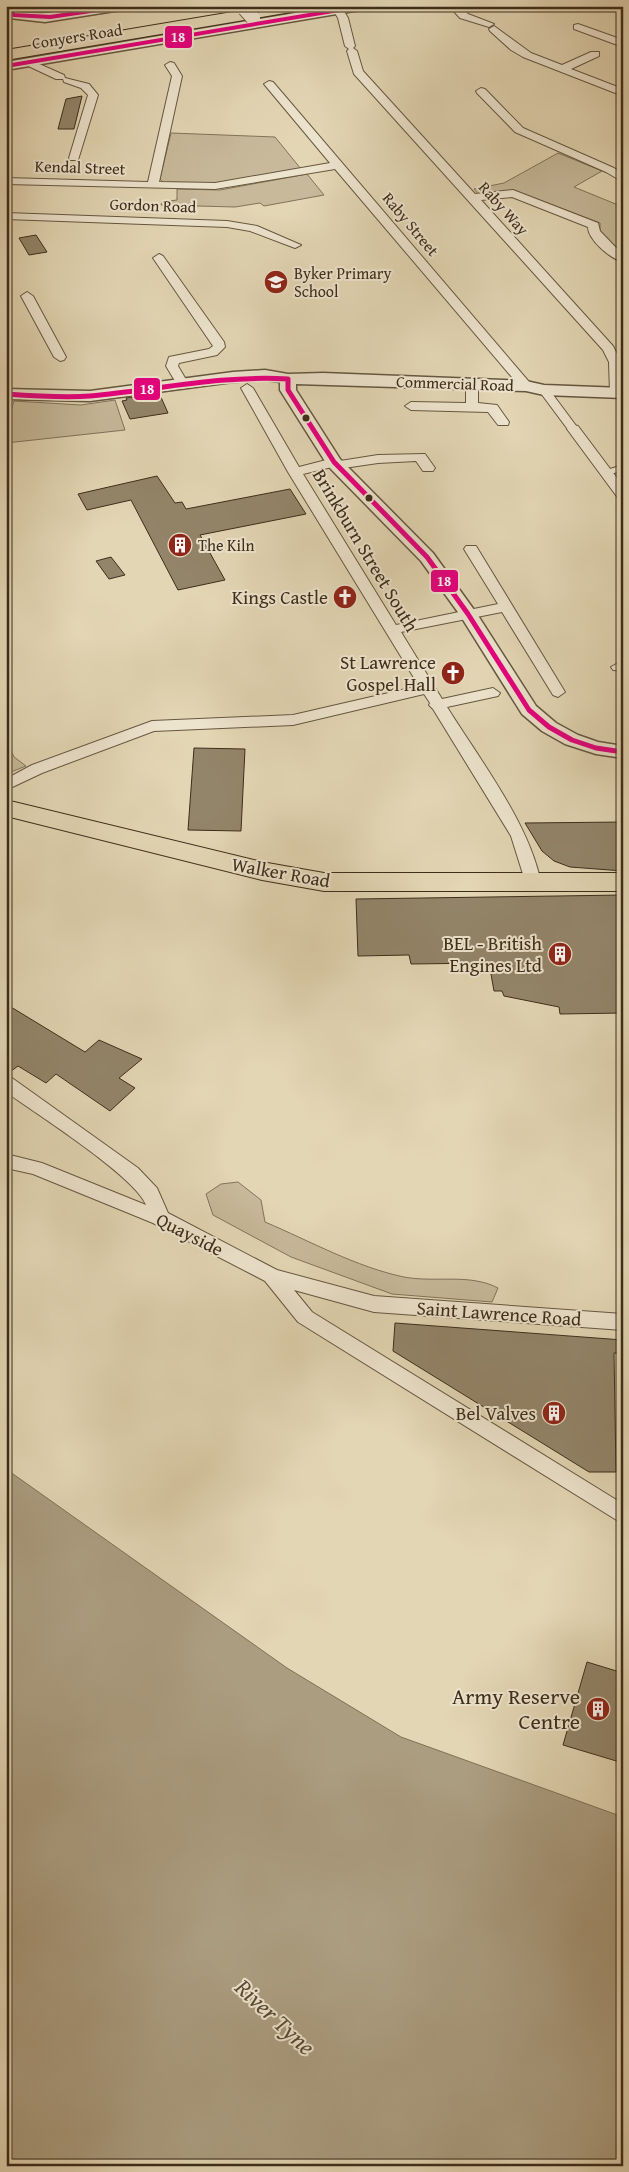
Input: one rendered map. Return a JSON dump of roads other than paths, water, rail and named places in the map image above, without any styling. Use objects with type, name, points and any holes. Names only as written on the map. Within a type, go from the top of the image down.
[{"type":"main road","points":[[6,55],[297,6]]},
{"type":"main road","name":"Walker Road","points":[[6,808],[262,870],[324,882],[623,882]]},
{"type":"street","points":[[8,6],[14,14],[30,18],[121,6]]},
{"type":"street","points":[[454,6],[464,16],[492,26],[515,48],[623,93]]},
{"type":"street","name":"Conyers Road","points":[[6,66],[249,14],[350,8]]},
{"type":"street","name":"Raby Way","points":[[350,8],[343,18],[358,72],[609,350],[615,362],[619,393]]},
{"type":"street","points":[[578,28],[623,44]]},
{"type":"street","points":[[562,69],[595,54]]},
{"type":"street","points":[[28,62],[84,86],[93,95],[74,158]]},
{"type":"street","points":[[153,185],[178,76],[170,65]]},
{"type":"street","name":"Raby Street","points":[[269,84],[526,386]]},
{"type":"street","points":[[481,91],[519,130],[610,170],[623,179]]},
{"type":"street","name":"Kendal Street","points":[[6,181],[215,186],[338,165]]},
{"type":"street","points":[[473,198],[513,194],[594,225],[594,232],[616,256],[623,259]]},
{"type":"street","name":"Gordon Road","points":[[6,216],[227,224],[253,228],[296,245]]},
{"type":"street","points":[[159,258],[218,342],[219,347],[213,352],[173,360],[172,366],[182,383]]},
{"type":"street","points":[[27,296],[60,357]]},
{"type":"street","name":"Commercial Road","points":[[6,394],[90,396],[182,383],[265,376],[288,379],[323,378],[526,386],[544,390],[619,393]]},
{"type":"street","points":[[288,379],[288,390],[336,464],[426,557],[468,614],[529,710],[540,722],[563,737],[599,749],[623,752]]},
{"type":"street","points":[[472,384],[472,407]]},
{"type":"street","name":"Brinkburn Street South","points":[[247,388],[295,472],[436,705],[519,836],[529,863],[533,883]]},
{"type":"street","points":[[544,390],[623,495]]},
{"type":"street","points":[[411,406],[492,408],[503,422]]},
{"type":"street","name":"Brinkburn Street South","points":[[295,472],[336,464],[420,457],[428,468]]},
{"type":"street","points":[[378,459],[386,474]]},
{"type":"street","points":[[605,472],[623,468]]},
{"type":"street","points":[[471,548],[558,692]]},
{"type":"street","points":[[391,630],[506,607]]},
{"type":"street","points":[[6,785],[37,769],[152,726],[183,723],[288,720],[427,689]]},
{"type":"street","points":[[436,705],[493,693]]},
{"type":"street","points":[[6,1083],[132,1173],[151,1193],[160,1218]]},
{"type":"street","name":"Quayside","points":[[6,1161],[36,1168],[160,1218],[272,1276],[374,1304]]},
{"type":"street","points":[[272,1276],[305,1317],[623,1514]]},
{"type":"street","name":"Saint Lawrence Road","points":[[374,1304],[623,1322]]},
{"type":"water","name":"River Tyne","points":[[6,1469],[287,1668],[401,1737],[623,1817],[623,2166],[6,2165]]},
{"type":"place","name":"Byker Primary School","points":[[276,282]]},
{"type":"place","name":"The Kiln","points":[[180,545]]},
{"type":"place","name":"Kings Castle","points":[[345,597]]},
{"type":"place","name":"St Lawrence Gospel Hall","points":[[453,673]]},
{"type":"place","name":"BEL - British Engines Ltd","points":[[560,954]]},
{"type":"place","name":"Bel Valves","points":[[554,1413]]},
{"type":"place","name":"Army Reserve Centre","points":[[598,1709]]}]
